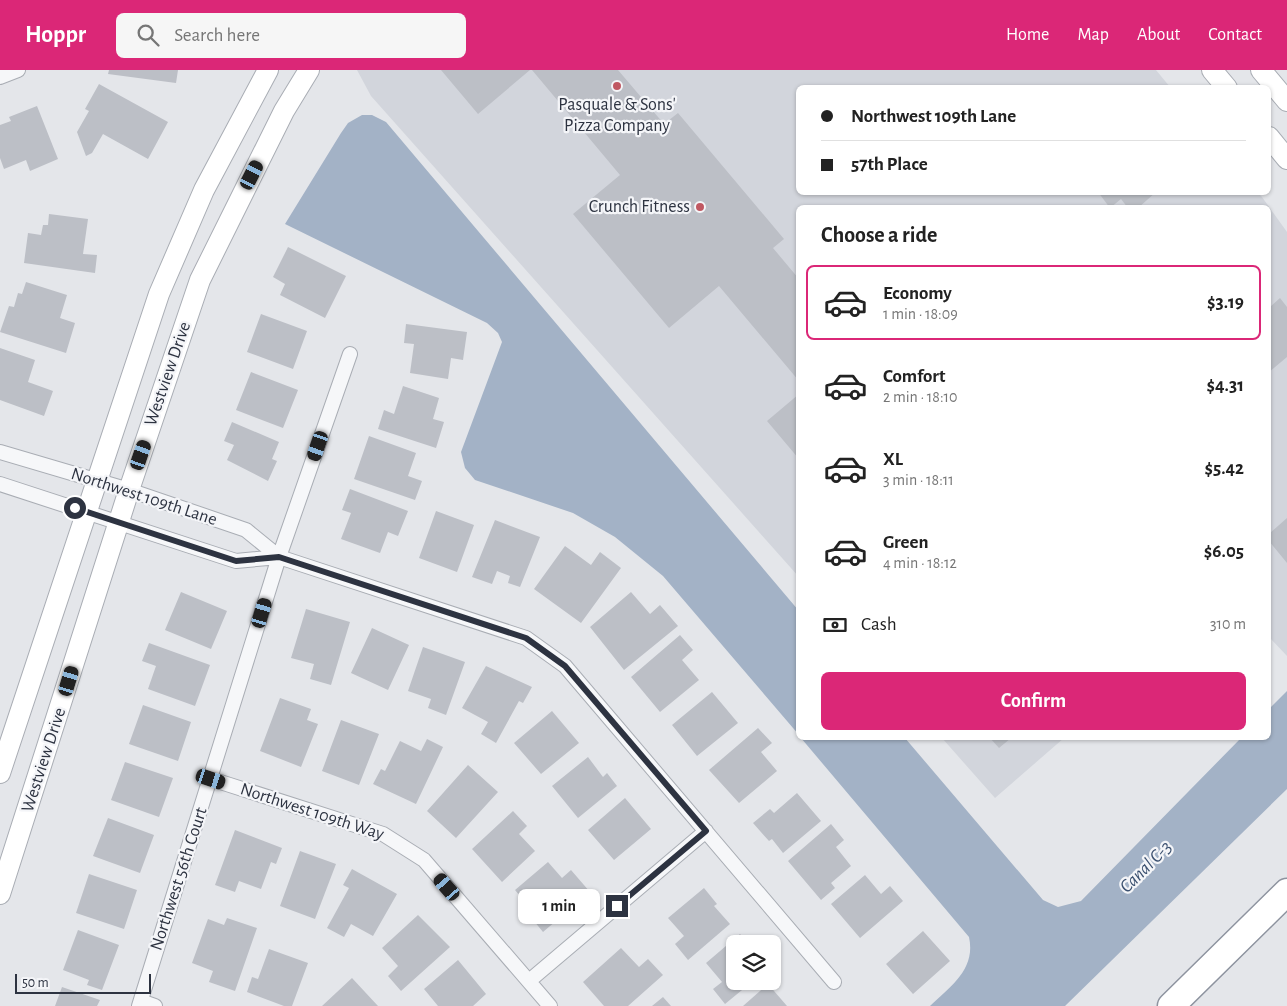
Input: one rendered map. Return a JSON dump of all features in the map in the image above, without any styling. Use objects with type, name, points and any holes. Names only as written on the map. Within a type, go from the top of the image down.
[{"type":"highway","points":[[1171,1006],[1287,892]]},
{"type":"street","points":[[0,77],[18,70]]},
{"type":"street","name":"Westview Drive","points":[[0,773],[85,511],[159,294],[204,190],[268,70]]},
{"type":"street","name":"Westview Drive","points":[[0,894],[129,490],[200,280],[284,111],[309,70]]},
{"type":"street","points":[[1212,70],[1224,85]]},
{"type":"street","points":[[1261,70],[1287,101]]},
{"type":"street","points":[[1271,139],[1287,159]]},
{"type":"street","name":"Northwest 56th Court","points":[[140,1003],[279,557],[350,354]]},
{"type":"street","name":"Northwest 109th Lane","points":[[0,452],[129,490],[246,530],[279,557],[526,638],[565,666],[834,982]]},
{"type":"street","name":"Northwest 109th Lane","points":[[0,484],[236,561],[279,557]]},
{"type":"street","name":"Northwest 109th Way","points":[[211,779],[383,834],[424,860],[550,1006]]},
{"type":"street","points":[[529,981],[706,831]]},
{"type":"street","points":[[140,1003],[155,1006]]},
{"type":"shaded area","points":[[357,70],[1156,70],[1168,85],[796,85],[796,195],[1260,195],[1268,205],[796,205],[796,574],[371,96]]},
{"type":"shaded area","points":[[1271,210],[1287,232],[1287,656],[1271,639]]},
{"type":"shaded area","points":[[944,740],[1062,740],[995,798]]},
{"type":"water","points":[[362,115],[372,115],[386,122],[796,607],[796,731],[663,576],[615,537],[573,513],[475,480],[465,468],[461,452],[502,342],[498,333],[487,323],[285,224],[348,123]]},
{"type":"water","name":"Canal C-3","points":[[1287,691],[1287,789],[1065,1006],[930,1006],[953,984],[965,968],[969,958],[969,937],[803,740],[907,740],[1043,900],[1058,907],[1081,901],[1239,740],[1271,740],[1271,707]]},
{"type":"building","points":[[109,70],[178,70],[176,83],[108,74]]},
{"type":"building","points":[[441,70],[530,70],[478,114]]},
{"type":"building","points":[[532,70],[618,70],[664,124],[678,113],[784,239],[773,248],[796,275],[796,377],[719,286],[669,328],[573,214],[620,175]]},
{"type":"building","points":[[99,84],[168,122],[148,159],[103,134],[92,153],[86,156],[77,132],[89,111],[85,109]]},
{"type":"building","points":[[37,106],[58,159],[30,171],[26,160],[4,169],[0,158],[0,125],[11,121],[9,117]]},
{"type":"building","points":[[1100,195],[1153,195],[1141,205],[1126,205],[1121,199],[1114,205],[1108,205]]},
{"type":"building","points":[[49,214],[88,219],[83,254],[97,255],[95,273],[24,263],[28,233],[41,235],[43,225],[48,225]]},
{"type":"building","points":[[288,247],[346,276],[325,318],[280,295],[285,284],[273,277]]},
{"type":"building","points":[[26,282],[67,295],[60,318],[75,323],[66,353],[0,332],[9,306],[14,307],[18,293],[22,294]]},
{"type":"building","points":[[1280,298],[1287,307],[1287,357],[1271,370],[1271,306]]},
{"type":"building","points":[[261,314],[307,331],[293,369],[247,352]]},
{"type":"building","points":[[406,324],[467,332],[463,360],[451,358],[448,379],[410,373],[414,344],[404,343]]},
{"type":"building","points":[[0,348],[35,360],[28,382],[53,391],[44,416],[0,400]]},
{"type":"building","points":[[251,372],[298,390],[283,428],[236,410]]},
{"type":"building","points":[[403,386],[439,398],[433,419],[444,422],[436,448],[378,429],[384,410],[394,414]]},
{"type":"building","points":[[796,397],[796,455],[767,421]]},
{"type":"building","points":[[232,422],[279,442],[272,459],[277,461],[268,481],[227,460],[234,445],[224,441]]},
{"type":"building","points":[[369,436],[416,453],[408,476],[422,481],[415,500],[354,479]]},
{"type":"building","points":[[350,489],[408,511],[398,536],[388,532],[380,553],[341,539],[351,513],[342,510]]},
{"type":"building","points":[[436,511],[474,525],[457,572],[419,558]]},
{"type":"building","points":[[1287,518],[1287,563],[1271,543],[1271,532]]},
{"type":"building","points":[[495,520],[540,537],[520,587],[508,583],[510,576],[497,571],[492,584],[472,577]]},
{"type":"building","points":[[565,546],[591,565],[600,552],[621,568],[581,623],[534,589]]},
{"type":"building","points":[[181,592],[227,611],[211,649],[165,630]]},
{"type":"building","points":[[631,592],[650,614],[660,605],[678,626],[624,670],[590,627]]},
{"type":"building","points":[[306,609],[350,622],[331,685],[310,679],[314,664],[291,658]]},
{"type":"building","points":[[372,628],[409,645],[388,690],[351,673]]},
{"type":"building","points":[[680,635],[693,650],[682,660],[699,680],[660,712],[631,677]]},
{"type":"building","points":[[149,643],[210,665],[195,706],[148,689],[156,666],[142,661]]},
{"type":"building","points":[[423,647],[465,662],[446,715],[428,708],[431,699],[408,691]]},
{"type":"building","points":[[486,666],[532,687],[523,703],[519,701],[496,743],[481,734],[488,722],[462,708]]},
{"type":"building","points":[[712,692],[738,723],[697,756],[672,725]]},
{"type":"building","points":[[280,698],[311,709],[307,720],[318,724],[301,767],[260,751]]},
{"type":"building","points":[[143,705],[191,722],[178,761],[129,744]]},
{"type":"building","points":[[552,711],[579,743],[541,774],[514,743]]},
{"type":"building","points":[[341,720],[379,734],[359,785],[322,771]]},
{"type":"building","points":[[758,728],[772,743],[761,752],[777,771],[739,803],[709,770]]},
{"type":"building","points":[[427,739],[443,747],[416,804],[373,784],[381,769],[385,771],[400,741],[421,751]]},
{"type":"building","points":[[992,740],[1009,740],[999,748]]},
{"type":"building","points":[[588,757],[603,777],[607,773],[617,786],[578,818],[552,786]]},
{"type":"building","points":[[125,762],[173,778],[159,817],[111,800]]},
{"type":"building","points":[[468,765],[498,792],[456,838],[427,811]]},
{"type":"building","points":[[797,793],[821,821],[783,853],[772,839],[769,841],[753,823],[770,809],[774,813]]},
{"type":"building","points":[[625,798],[651,829],[614,860],[588,830]]},
{"type":"building","points":[[513,811],[527,826],[519,834],[535,851],[502,882],[472,849]]},
{"type":"building","points":[[108,818],[154,835],[140,873],[93,856]]},
{"type":"building","points":[[831,824],[844,840],[836,847],[851,866],[831,883],[835,888],[821,900],[788,861]]},
{"type":"building","points":[[235,830],[282,848],[276,864],[271,862],[261,889],[239,881],[235,892],[215,885]]},
{"type":"building","points":[[300,851],[336,864],[315,919],[280,906]]},
{"type":"building","points":[[548,862],[562,878],[571,870],[590,892],[543,932],[529,915],[540,907],[531,897],[525,902],[515,890]]},
{"type":"building","points":[[352,869],[397,894],[373,936],[351,924],[344,937],[327,928],[349,888],[343,885]]},
{"type":"building","points":[[89,874],[137,890],[124,929],[76,913]]},
{"type":"building","points":[[865,875],[881,894],[890,886],[903,901],[860,938],[831,904]]},
{"type":"building","points":[[704,888],[717,904],[714,906],[730,924],[688,960],[675,944],[684,936],[668,918]]},
{"type":"building","points":[[418,915],[450,947],[401,991],[388,976],[398,966],[382,948]]},
{"type":"building","points":[[227,918],[257,928],[235,991],[209,982],[213,971],[192,963],[208,919],[224,925]]},
{"type":"building","points":[[78,930],[119,945],[102,990],[87,985],[89,980],[63,970]]},
{"type":"building","points":[[923,931],[950,961],[913,994],[886,964]]},
{"type":"building","points":[[726,946],[726,990],[742,990],[725,1004],[713,989],[722,982],[706,963]]},
{"type":"building","points":[[621,948],[639,967],[648,959],[663,975],[628,1006],[604,1006],[583,982]]},
{"type":"building","points":[[269,949],[308,963],[292,1006],[284,1006],[247,992],[252,977],[258,979]]},
{"type":"building","points":[[458,960],[486,994],[473,1006],[438,1006],[424,989]]},
{"type":"building","points":[[352,978],[378,1006],[322,1006]]},
{"type":"building","points":[[62,987],[100,1000],[97,1006],[55,1006]]},
{"type":"building","points":[[761,990],[773,990],[787,1006],[743,1006]]},
{"type":"building","points":[[663,997],[671,1006],[652,1006]]},
{"type":"place","name":"Pasquale & Sons' Pizza Company","points":[[617,86]]},
{"type":"place","name":"Crunch Fitness","points":[[700,207]]},
{"type":"route","points":[[75,508],[236,561],[279,557],[526,638],[565,666],[706,831],[617,906]]}]
